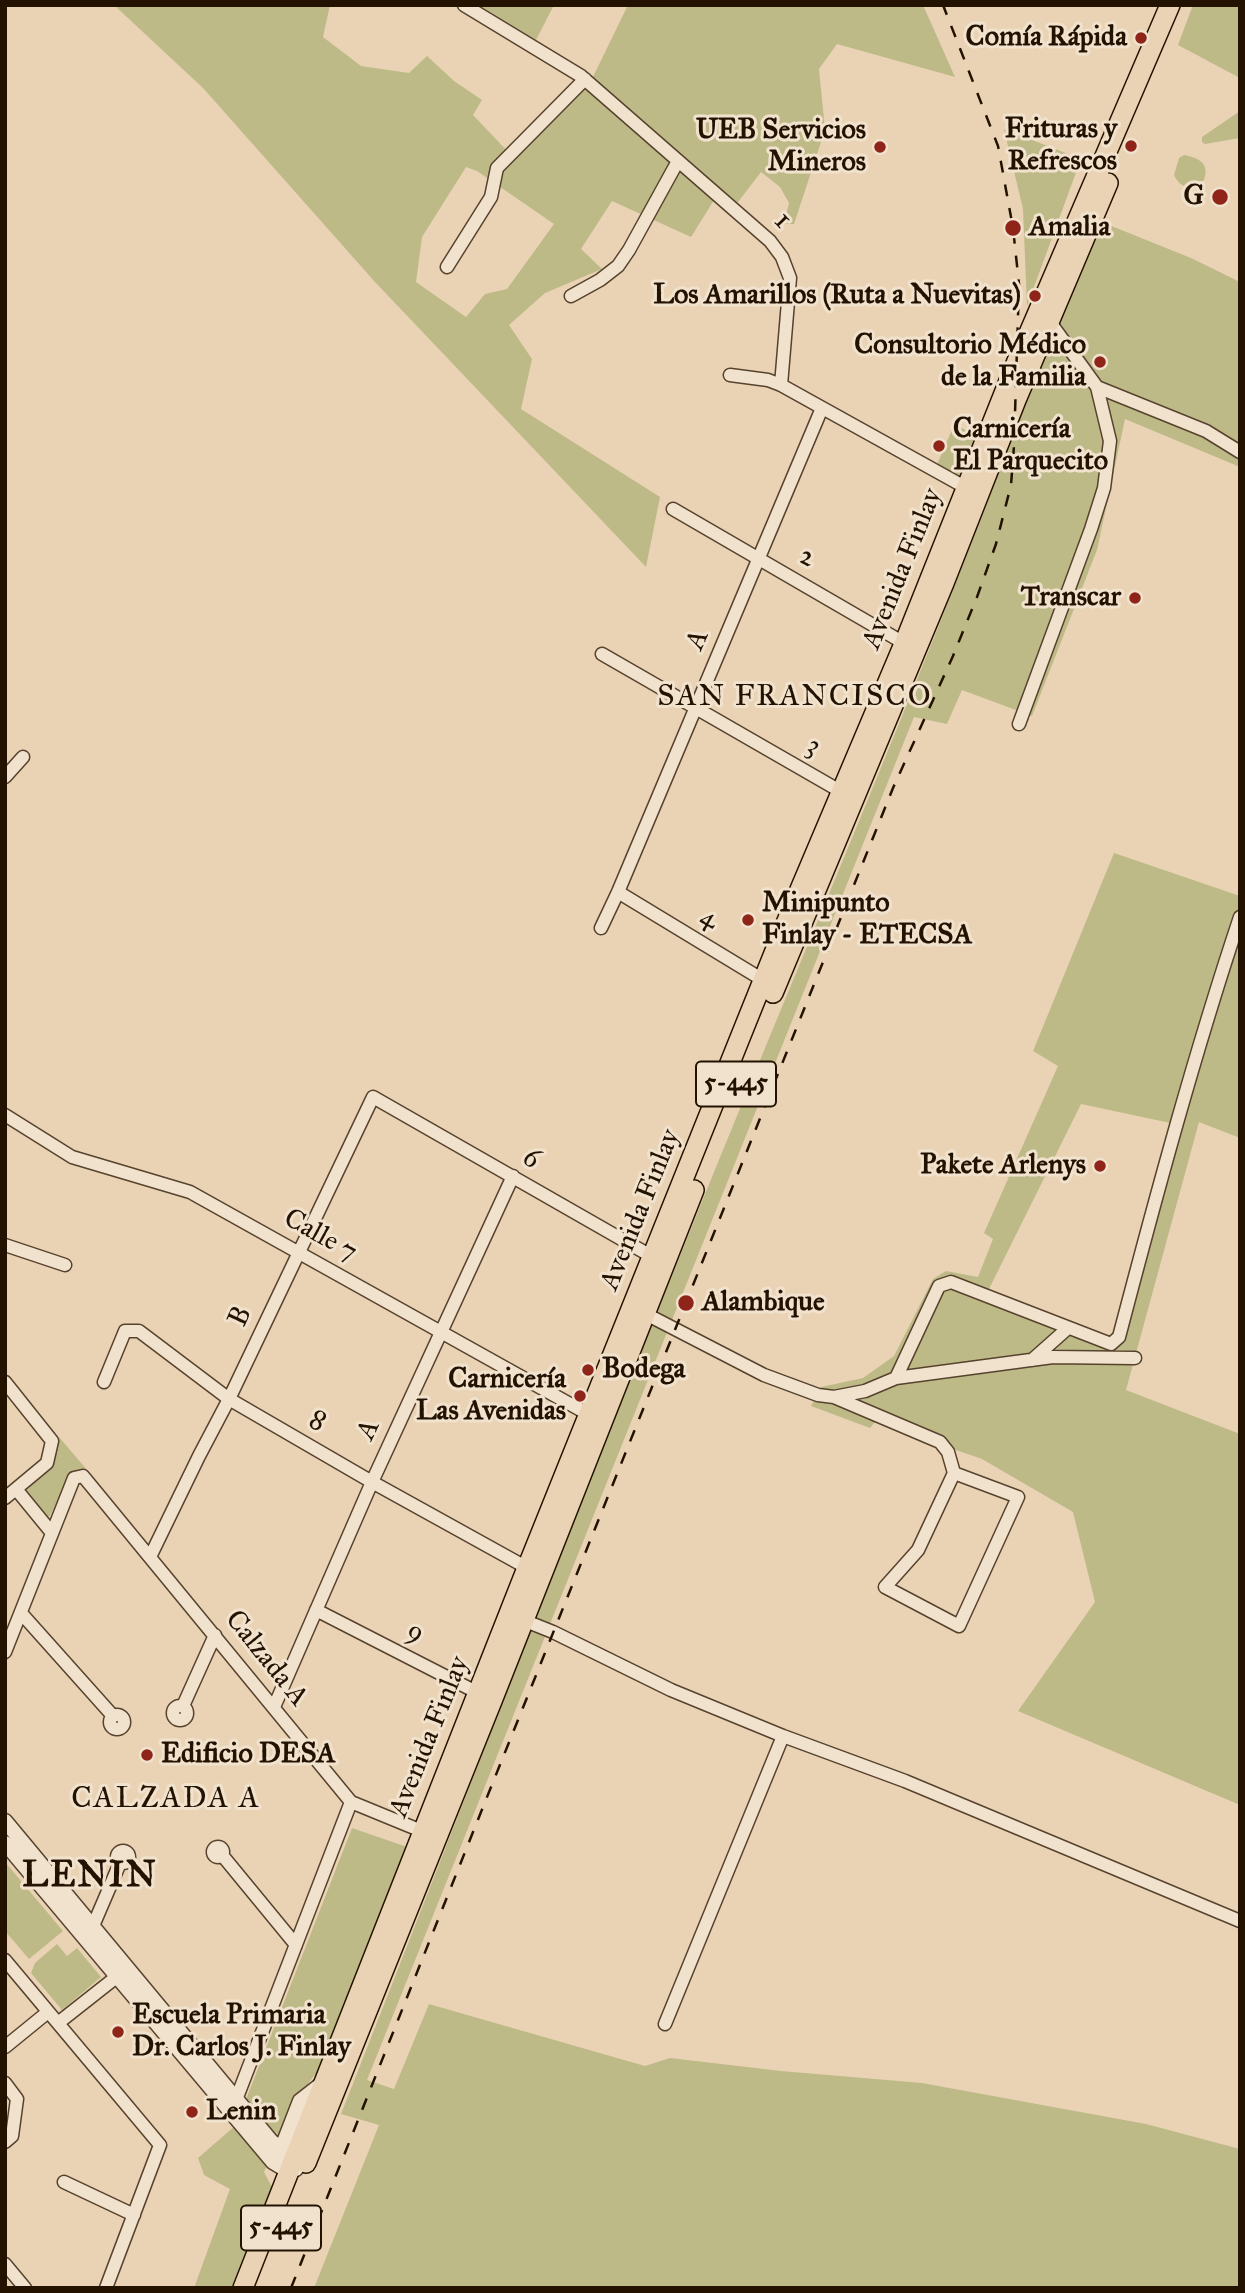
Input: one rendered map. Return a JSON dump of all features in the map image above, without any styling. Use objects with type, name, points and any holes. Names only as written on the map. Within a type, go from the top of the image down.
[{"type":"highway","name":"Avenida Finlay","points":[[1045,316],[1170,5]]},
{"type":"highway","name":"Avenida Finlay","points":[[257,2288],[289,2162],[430,1834],[769,984],[910,647],[972,491],[1017,360],[1045,316],[1180,5]]},
{"type":"highway","name":"Avenida Finlay","points":[[243,2288],[289,2162],[430,1834]]},
{"type":"street","name":"1","points":[[464,5],[585,79],[770,241],[782,257],[790,278],[781,385]]},
{"type":"street","points":[[447,267],[491,197],[497,169],[585,79]]},
{"type":"street","points":[[571,296],[600,280],[618,266],[678,161]]},
{"type":"street","points":[[1019,724],[1091,529],[1104,488],[1110,441],[1097,387],[1045,316]]},
{"type":"street","points":[[730,375],[768,380],[781,385],[972,491]]},
{"type":"street","points":[[1097,387],[1206,431],[1240,452]]},
{"type":"street","name":"A","points":[[601,928],[697,708],[822,408]]},
{"type":"street","name":"2","points":[[673,509],[910,647]]},
{"type":"street","name":"3","points":[[602,654],[848,796]]},
{"type":"street","points":[[5,777],[23,757]]},
{"type":"street","name":"4","points":[[618,892],[769,984]]},
{"type":"street","points":[[895,1378],[939,1286],[951,1282],[1111,1344],[1119,1337],[1167,1154],[1217,984],[1240,917]]},
{"type":"street","name":"6","points":[[373,1097],[658,1260]]},
{"type":"street","name":"B","points":[[150,1557],[229,1399],[373,1097]]},
{"type":"street","name":"Calle 7","points":[[5,1115],[72,1157],[190,1192],[595,1418]]},
{"type":"street","name":"A","points":[[274,1707],[372,1482],[513,1176]]},
{"type":"street","points":[[5,1245],[65,1265]]},
{"type":"street","points":[[638,1310],[764,1375],[818,1395],[834,1397],[940,1442],[948,1452],[954,1473],[918,1550],[885,1587],[959,1626],[1018,1497],[954,1473]]},
{"type":"street","points":[[1032,1360],[1068,1328]]},
{"type":"street","name":"8","points":[[104,1382],[125,1331],[139,1331],[229,1399],[533,1572]]},
{"type":"street","points":[[834,1397],[865,1391],[895,1378],[1053,1357],[1135,1358]]},
{"type":"street","points":[[5,1382],[52,1441],[47,1463],[10,1494],[52,1533]]},
{"type":"street","name":"Calzada A","points":[[5,1652],[9,1627],[21,1613],[74,1478],[83,1476],[351,1802]]},
{"type":"street","name":"9","points":[[316,1610],[485,1697]]},
{"type":"street","points":[[21,1613],[113,1716]]},
{"type":"street","points":[[516,1617],[671,1690],[905,1782],[1240,1921]]},
{"type":"street","points":[[183,1706],[215,1635]]},
{"type":"street","points":[[665,2024],[783,1736]]},
{"type":"street","points":[[234,2105],[351,1802],[430,1834]]},
{"type":"street","points":[[5,1821],[93,1926],[123,1972]]},
{"type":"street","points":[[5,1843],[123,1972],[234,2105],[289,2162]]},
{"type":"street","points":[[222,1855],[296,1945]]},
{"type":"street","points":[[93,1926],[120,1863]]},
{"type":"street","points":[[5,1960],[160,2145],[106,2288]]},
{"type":"street","points":[[58,2023],[123,1972]]},
{"type":"street","points":[[5,2047],[48,2012]]},
{"type":"street","points":[[5,2083],[17,2099],[12,2136],[5,2142]]},
{"type":"street","points":[[64,2182],[134,2215]]},
{"type":"street","points":[[5,2264],[25,2288]]},
{"type":"shaded area","points":[[114,5],[330,5],[323,37],[361,66],[409,73],[427,56],[454,81],[482,100],[473,115],[513,157],[590,83],[628,5],[923,5],[955,77],[837,44],[819,69],[825,130],[794,224],[784,224],[789,203],[780,187],[761,172],[735,206],[719,192],[691,237],[612,201],[581,249],[602,269],[545,293],[509,325],[532,359],[521,409],[660,497],[646,567],[375,282],[203,88]],"holes":[[[466,167],[477,171],[554,224],[507,289],[485,294],[466,317],[416,282],[422,237]]]},
{"type":"shaded area","points":[[479,5],[554,5],[536,40]]},
{"type":"shaded area","points":[[1193,5],[1240,5],[1240,78],[1178,45]]},
{"type":"shaded area","points":[[1240,111],[1240,138],[1205,144],[1202,142],[1202,137]]},
{"type":"shaded area","points":[[1004,129],[1081,159],[1027,306],[1023,209]]},
{"type":"shaded area","points":[[1184,155],[1199,160],[1206,169],[1204,180],[1195,186],[1183,186],[1174,175],[1179,158]]},
{"type":"shaded area","points":[[1092,222],[1104,223],[1191,258],[1240,282],[1240,467],[1125,419],[1097,550],[1032,716],[962,690],[947,724],[914,717],[367,2080],[394,2089],[429,2004],[645,2066],[670,2058],[922,2083],[1146,2124],[1240,2149],[1240,2288],[314,2288],[379,2125],[341,2114],[666,1289],[957,581]]},
{"type":"shaded area","points":[[954,425],[976,434],[958,479],[936,467]]},
{"type":"shaded area","points":[[1114,853],[1240,896],[1240,1138],[1199,1122],[1126,1390],[1240,1434],[1240,1805],[1018,1711],[1095,1602],[1073,1512],[982,1459],[875,1422],[870,1428],[811,1406],[821,1387],[863,1378],[894,1356],[933,1279],[946,1271],[978,1277],[993,1239],[984,1233],[1058,1066],[1033,1051]],"holes":[[[1081,1104],[1175,1124],[1111,1337],[988,1291]]]},
{"type":"shaded area","points":[[59,1437],[88,1471],[70,1474],[50,1516],[46,1518],[24,1492],[52,1466]]},
{"type":"shaded area","points":[[352,1828],[407,1847],[317,2072],[297,2098],[264,2172],[272,2187],[231,2288],[194,2288],[230,2189],[204,2175],[198,2158],[236,2125]]},
{"type":"shaded area","points":[[5,1862],[63,1931],[29,1959],[5,1931]]},
{"type":"shaded area","points":[[57,1944],[67,1956],[77,1948],[101,1977],[62,2010],[31,1973],[35,1963]]},
{"type":"railway","points":[[291,2288],[893,788],[953,656],[996,544],[1011,485],[1019,284],[1013,228],[998,146],[943,5]]},
{"type":"place","name":"Comía Rápida","points":[[1141,38]]},
{"type":"place","name":"Frituras y Refrescos","points":[[1131,146]]},
{"type":"place","name":"UEB Servicios Mineros","points":[[880,147]]},
{"type":"place","name":"G","points":[[1220,197]]},
{"type":"place","name":"Amalia","points":[[1013,228]]},
{"type":"place","name":"Los Amarillos (Ruta a Nuevitas)","points":[[1035,296]]},
{"type":"place","name":"Consultorio Médico de la Familia","points":[[1100,362]]},
{"type":"place","name":"Carnicería El Parquecito","points":[[939,446]]},
{"type":"place","name":"Transcar","points":[[1135,598]]},
{"type":"place","name":"Minipunto Finlay - ETECSA","points":[[748,920]]},
{"type":"place","name":"Pakete Arlenys","points":[[1100,1166]]},
{"type":"place","name":"Alambique","points":[[686,1303]]},
{"type":"place","name":"Bodega","points":[[588,1370]]},
{"type":"place","name":"Carnicería Las Avenidas","points":[[580,1396]]},
{"type":"place","name":"Edificio DESA","points":[[147,1755]]},
{"type":"place","name":"Escuela Primaria Dr. Carlos J. Finlay","points":[[118,2032]]},
{"type":"place","name":"Lenin","points":[[192,2112]]},
{"type":"district","name":"SAN FRANCISCO","points":[[795,698]]},
{"type":"district","name":"CALZADA A","points":[[166,1800]]},
{"type":"district","name":"LENIN","points":[[90,1877]]}]
